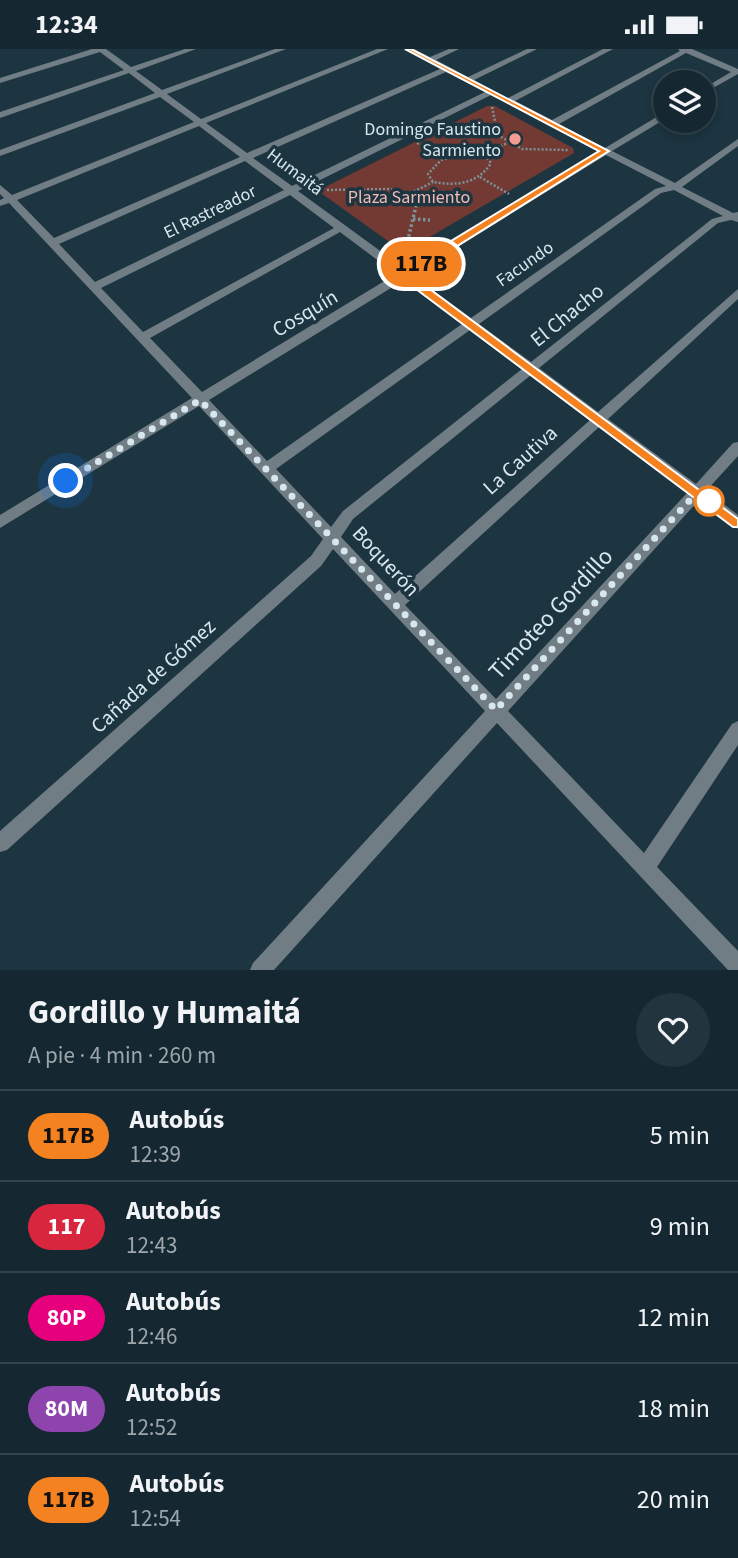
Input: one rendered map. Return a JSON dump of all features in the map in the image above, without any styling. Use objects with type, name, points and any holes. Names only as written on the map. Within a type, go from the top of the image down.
[{"type":"street","name":"Humaitá","points":[[101,49],[738,523]]},
{"type":"street","points":[[0,82],[101,49]]},
{"type":"street","points":[[0,115],[192,49]]},
{"type":"street","points":[[0,153],[282,49]]},
{"type":"street","points":[[5,201],[384,49]]},
{"type":"street","points":[[408,49],[737,217]]},
{"type":"street","points":[[430,60],[455,49]]},
{"type":"street","points":[[467,80],[533,49]]},
{"type":"street","points":[[508,101],[609,49]]},
{"type":"street","points":[[552,124],[686,49],[738,71]]},
{"type":"street","points":[[52,243],[446,69]]},
{"type":"street","points":[[716,85],[738,71]]},
{"type":"street","name":"El Rastreador","points":[[94,287],[491,92]]},
{"type":"street","name":"Cosquín","points":[[0,521],[653,122]]},
{"type":"street","name":"Facundo","points":[[266,469],[657,191],[676,187],[738,142]]},
{"type":"street","name":"Boquerón","points":[[0,187],[5,201],[52,243],[738,967]]},
{"type":"street","name":"El Chacho","points":[[332,537],[348,515],[715,221],[737,217]]},
{"type":"street","points":[[142,338],[341,228]]},
{"type":"street","name":"La Cautiva","points":[[395,604],[597,418],[738,293]]},
{"type":"street","name":"Timoteo Gordillo","points":[[260,970],[738,447]]},
{"type":"street","name":"Cañada de Gómez","points":[[0,843],[316,561],[332,537]]},
{"type":"street","points":[[645,868],[738,730]]},
{"type":"path","points":[[491,110],[498,135],[522,149],[579,150],[592,158]]},
{"type":"path","points":[[488,129],[497,130]]},
{"type":"path","points":[[483,156],[510,142]]},
{"type":"path","points":[[418,143],[445,158]]},
{"type":"path","points":[[403,197],[434,181],[457,185],[480,177],[491,163],[483,156],[463,153],[445,158],[431,168],[428,174],[434,181]]},
{"type":"path","points":[[480,177],[507,193]]},
{"type":"path","points":[[334,190],[391,189],[416,206],[405,249],[404,275]]},
{"type":"path","points":[[413,219],[430,220]]},
{"type":"green space","name":"Plaza Sarmiento","points":[[487,106],[495,106],[573,148],[574,153],[409,249],[399,249],[321,193],[323,188]]},
{"type":"bus line","name":"117B","points":[[408,49],[605,151],[404,275],[738,523]]},
{"type":"place","name":"Domingo Faustino Sarmiento","points":[[515,139]]},
{"type":"route","points":[[66,481],[200,400],[496,710],[690,500],[709,501]]}]
